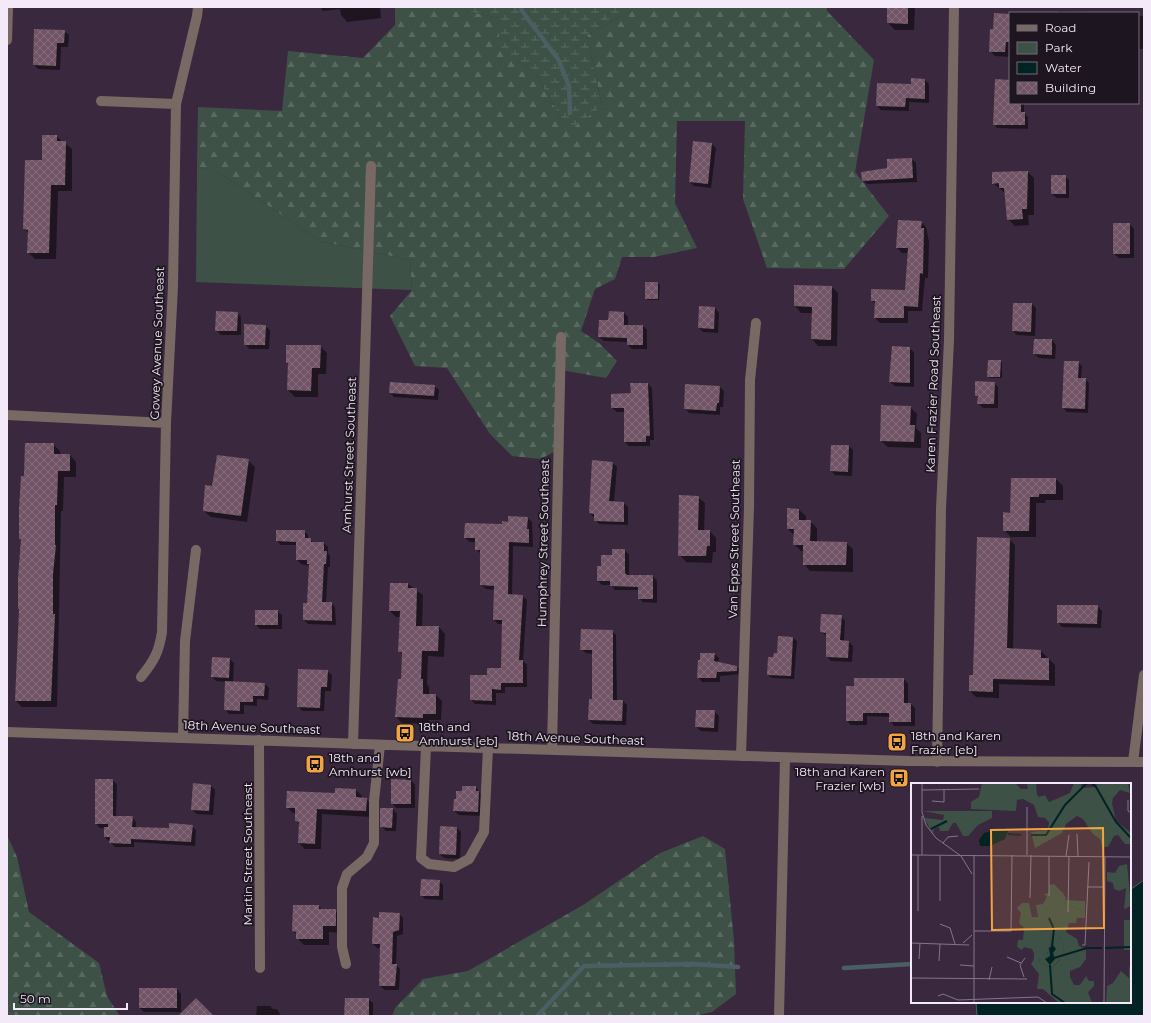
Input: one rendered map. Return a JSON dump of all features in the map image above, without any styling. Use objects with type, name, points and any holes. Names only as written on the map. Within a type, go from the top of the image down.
[{"type":"street","points":[[7,40],[8,7]]},
{"type":"street","name":"Gowey Avenue Southeast","points":[[141,677],[152,664],[160,648],[162,632],[166,423],[173,286],[176,104],[198,7]]},
{"type":"street","name":"Karen Frazier Road Southeast","points":[[937,762],[942,509],[949,340],[954,7]]},
{"type":"street","points":[[101,101],[176,104]]},
{"type":"street","name":"Amhurst Street Southeast","points":[[353,744],[371,166]]},
{"type":"street","name":"Van Epps Street Southeast","points":[[741,756],[749,507],[750,380],[756,323]]},
{"type":"street","name":"Humphrey Street Southeast","points":[[552,750],[561,337]]},
{"type":"street","points":[[7,415],[166,423]]},
{"type":"street","points":[[184,737],[185,641],[196,550]]},
{"type":"street","points":[[1133,762],[1144,676]]},
{"type":"street","name":"18th Avenue Southeast","points":[[7,732],[785,758],[937,762],[1144,762]]},
{"type":"street","name":"Martin Street Southeast","points":[[259,740],[260,968]]},
{"type":"street","points":[[346,964],[342,947],[342,888],[346,874],[367,857],[374,843],[374,802],[380,745]]},
{"type":"street","points":[[426,747],[421,858],[429,864],[454,867],[469,859],[484,832],[488,748]]},
{"type":"street","points":[[779,1016],[785,758]]},
{"type":"green space","points":[[395,7],[464,7],[467,11],[499,18],[500,46],[535,73],[563,121],[602,106],[587,35],[638,7],[827,7],[827,11],[874,60],[855,172],[889,216],[844,269],[767,268],[743,199],[745,121],[677,121],[675,203],[697,248],[654,257],[622,257],[615,279],[595,289],[581,331],[599,343],[617,361],[606,378],[561,370],[558,450],[540,459],[512,456],[490,434],[447,368],[415,366],[390,316],[412,290],[410,260],[320,241],[221,174],[197,166],[198,107],[282,111],[288,51],[363,58],[395,25]]},
{"type":"green space","points":[[464,7],[638,7],[587,35],[602,106],[573,128],[563,121],[535,73],[499,46],[499,18],[467,11]]},
{"type":"green space","points":[[197,166],[221,174],[320,241],[410,260],[412,290],[196,282]]},
{"type":"green space","points":[[7,835],[17,857],[29,912],[99,963],[107,996],[120,1016],[7,1016]]},
{"type":"green space","points":[[703,836],[725,849],[734,941],[736,994],[712,1012],[694,1016],[392,1016],[395,1008],[423,979],[468,971],[583,905],[660,853]]},
{"type":"water","points":[[1144,880],[1144,1016],[977,1016],[976,1003],[1131,1003],[1131,889]]},
{"type":"building","points":[[887,7],[908,7],[908,24],[887,23]]},
{"type":"building","points":[[994,13],[1009,14],[1009,42],[1006,42],[1005,52],[989,52],[990,29],[993,29]]},
{"type":"building","points":[[34,29],[65,30],[64,43],[57,43],[56,66],[33,65]]},
{"type":"building","points":[[911,78],[925,79],[925,99],[906,98],[905,107],[876,106],[877,83],[911,84]]},
{"type":"building","points":[[995,79],[1009,80],[1009,104],[1021,104],[1021,112],[1025,112],[1025,125],[993,125]]},
{"type":"building","points":[[42,135],[57,135],[57,141],[66,141],[65,185],[51,185],[49,253],[27,253],[28,230],[23,229],[25,160],[42,160]]},
{"type":"building","points":[[693,141],[712,143],[708,184],[689,182]]},
{"type":"building","points":[[912,158],[913,178],[862,181],[861,172],[887,168],[887,159]]},
{"type":"building","points":[[1028,171],[1027,209],[1022,209],[1023,219],[1007,220],[1004,188],[999,188],[999,183],[992,184],[992,172]]},
{"type":"building","points":[[1051,175],[1066,175],[1066,194],[1051,194]]},
{"type":"building","points":[[898,220],[922,221],[921,228],[924,228],[923,274],[920,273],[918,307],[904,306],[904,318],[874,318],[875,301],[871,301],[871,289],[905,290],[908,248],[896,248]]},
{"type":"building","points":[[1113,223],[1130,223],[1130,254],[1113,254]]},
{"type":"building","points":[[645,282],[658,282],[658,299],[645,299]]},
{"type":"building","points":[[794,285],[832,286],[831,340],[811,339],[812,307],[794,306]]},
{"type":"building","points":[[1013,303],[1032,303],[1031,332],[1012,331]]},
{"type":"building","points":[[699,306],[715,307],[714,329],[698,328]]},
{"type":"building","points":[[216,311],[238,312],[237,331],[215,331]]},
{"type":"building","points":[[609,311],[624,312],[624,325],[643,325],[643,345],[627,345],[627,338],[598,337],[599,320],[608,320]]},
{"type":"building","points":[[244,324],[266,325],[265,345],[244,345]]},
{"type":"building","points":[[1034,339],[1052,339],[1052,355],[1033,354]]},
{"type":"building","points":[[286,345],[321,345],[320,368],[312,368],[311,391],[287,390],[288,363],[286,363]]},
{"type":"building","points":[[892,346],[910,347],[910,383],[889,382]]},
{"type":"building","points":[[988,360],[1001,360],[1000,377],[987,377]]},
{"type":"building","points":[[1064,361],[1079,361],[1078,378],[1086,378],[1085,409],[1062,408]]},
{"type":"building","points":[[975,381],[995,382],[994,404],[977,404],[978,396],[975,396]]},
{"type":"building","points":[[390,382],[435,385],[434,396],[389,393]]},
{"type":"building","points":[[630,383],[648,383],[650,436],[646,436],[646,442],[624,442],[624,408],[611,408],[611,394],[631,393]]},
{"type":"building","points":[[685,384],[720,386],[719,403],[717,403],[716,411],[684,409]]},
{"type":"building","points":[[881,405],[911,406],[910,425],[915,425],[914,442],[880,441]]},
{"type":"building","points":[[25,443],[54,443],[54,454],[70,454],[70,471],[58,471],[57,505],[55,505],[56,545],[53,574],[53,614],[55,614],[51,701],[15,701],[19,609],[18,578],[21,539],[19,539],[19,510],[21,476],[24,476]]},
{"type":"building","points":[[831,445],[849,445],[848,472],[830,471]]},
{"type":"building","points":[[217,455],[249,459],[241,516],[203,511],[205,485],[212,486]]},
{"type":"building","points":[[592,460],[613,462],[609,501],[624,502],[624,522],[594,521],[594,514],[589,513]]},
{"type":"building","points":[[1011,478],[1056,478],[1056,494],[1039,494],[1039,497],[1030,497],[1029,531],[1003,531],[1003,512],[1010,513]]},
{"type":"building","points":[[679,495],[699,496],[698,530],[710,530],[710,546],[707,546],[706,556],[678,556]]},
{"type":"building","points":[[787,508],[799,509],[799,520],[811,520],[810,541],[847,542],[846,565],[803,565],[803,545],[793,545],[794,529],[787,529]]},
{"type":"building","points":[[508,516],[528,517],[527,529],[529,529],[529,543],[509,542],[508,594],[523,595],[519,660],[523,660],[523,683],[501,683],[501,690],[492,689],[492,701],[470,700],[470,675],[487,675],[487,668],[501,668],[502,620],[493,620],[494,586],[480,585],[480,550],[475,550],[475,538],[464,538],[465,523],[502,524],[502,521],[508,522]]},
{"type":"building","points":[[276,530],[305,530],[305,538],[311,538],[311,542],[324,542],[324,551],[327,551],[326,564],[324,564],[322,602],[332,602],[332,621],[303,620],[303,603],[307,603],[309,564],[307,564],[307,560],[296,560],[296,542],[276,541]]},
{"type":"building","points":[[977,537],[1010,538],[1007,648],[1041,650],[1041,658],[1049,658],[1049,680],[993,679],[993,692],[969,691],[969,675],[973,675]]},
{"type":"building","points":[[612,549],[625,549],[625,573],[627,575],[653,575],[653,599],[638,599],[638,587],[610,586],[610,581],[597,581],[597,566],[601,566],[601,555],[612,555]]},
{"type":"building","points":[[390,583],[408,583],[408,588],[417,588],[416,626],[439,626],[438,651],[422,651],[421,679],[423,679],[423,694],[436,694],[436,714],[423,714],[423,718],[395,717],[398,679],[401,679],[402,652],[398,652],[400,611],[389,611]]},
{"type":"building","points":[[1057,605],[1098,605],[1097,624],[1057,623]]},
{"type":"building","points":[[255,610],[278,610],[278,625],[255,625]]},
{"type":"building","points":[[821,614],[842,615],[840,640],[849,641],[848,658],[826,657],[826,633],[820,632]]},
{"type":"building","points":[[581,629],[613,630],[613,700],[623,700],[622,721],[588,720],[589,699],[592,699],[592,650],[580,650]]},
{"type":"building","points":[[778,636],[793,637],[791,676],[767,675],[768,657],[773,657],[774,653],[777,653]]},
{"type":"building","points":[[700,653],[715,653],[714,661],[737,666],[737,671],[717,672],[716,678],[697,678]]},
{"type":"building","points":[[212,657],[230,658],[229,678],[211,677]]},
{"type":"building","points":[[298,669],[328,670],[327,687],[321,687],[320,708],[297,707]]},
{"type":"building","points":[[854,678],[904,678],[904,703],[911,703],[911,722],[889,722],[889,713],[863,713],[863,721],[846,721],[846,686],[854,686]]},
{"type":"building","points":[[225,681],[265,683],[264,696],[253,696],[253,702],[240,702],[240,711],[224,710]]},
{"type":"building","points":[[696,710],[715,710],[714,728],[695,727]]},
{"type":"building","points":[[95,779],[113,779],[113,816],[133,816],[132,827],[169,828],[169,823],[193,825],[191,842],[131,839],[131,844],[109,843],[110,837],[104,837],[104,827],[108,827],[108,824],[95,824]]},
{"type":"building","points":[[391,779],[411,780],[411,804],[391,804]]},
{"type":"building","points":[[193,783],[211,785],[209,811],[191,810]]},
{"type":"building","points":[[462,786],[476,786],[476,791],[479,791],[478,812],[453,811],[456,791],[462,791]]},
{"type":"building","points":[[335,788],[356,789],[356,797],[367,798],[366,811],[317,809],[315,844],[298,843],[299,822],[295,821],[295,808],[286,808],[287,791],[335,793]]},
{"type":"building","points":[[380,808],[393,808],[392,828],[380,827]]},
{"type":"building","points":[[440,826],[457,827],[456,855],[439,854]]},
{"type":"building","points":[[421,879],[440,880],[439,896],[420,896]]},
{"type":"building","points":[[293,905],[319,905],[319,909],[336,909],[336,926],[323,926],[323,939],[296,939],[296,932],[292,931]]},
{"type":"building","points":[[379,912],[400,913],[399,930],[393,932],[392,964],[397,964],[395,986],[379,986],[380,944],[372,944],[373,917],[379,918]]},
{"type":"building","points":[[139,988],[177,988],[177,1008],[139,1008]]},
{"type":"building","points":[[196,998],[214,1016],[178,1016]]},
{"type":"building","points":[[345,998],[369,998],[369,1016],[344,1016]]},
{"type":"waterway","points":[[521,7],[522,11],[558,59],[569,86],[570,113]]},
{"type":"waterway","points":[[537,1016],[584,966],[693,964],[738,967]]},
{"type":"waterway","points":[[844,968],[911,964]]},
{"type":"place","name":"18th and Amhurst [eb]","points":[[405,733]]},
{"type":"place","name":"18th and Karen Frazier [eb]","points":[[897,742]]},
{"type":"place","name":"18th and Amhurst [wb]","points":[[315,764]]},
{"type":"place","name":"18th and Karen Frazier [wb]","points":[[899,778]]}]
